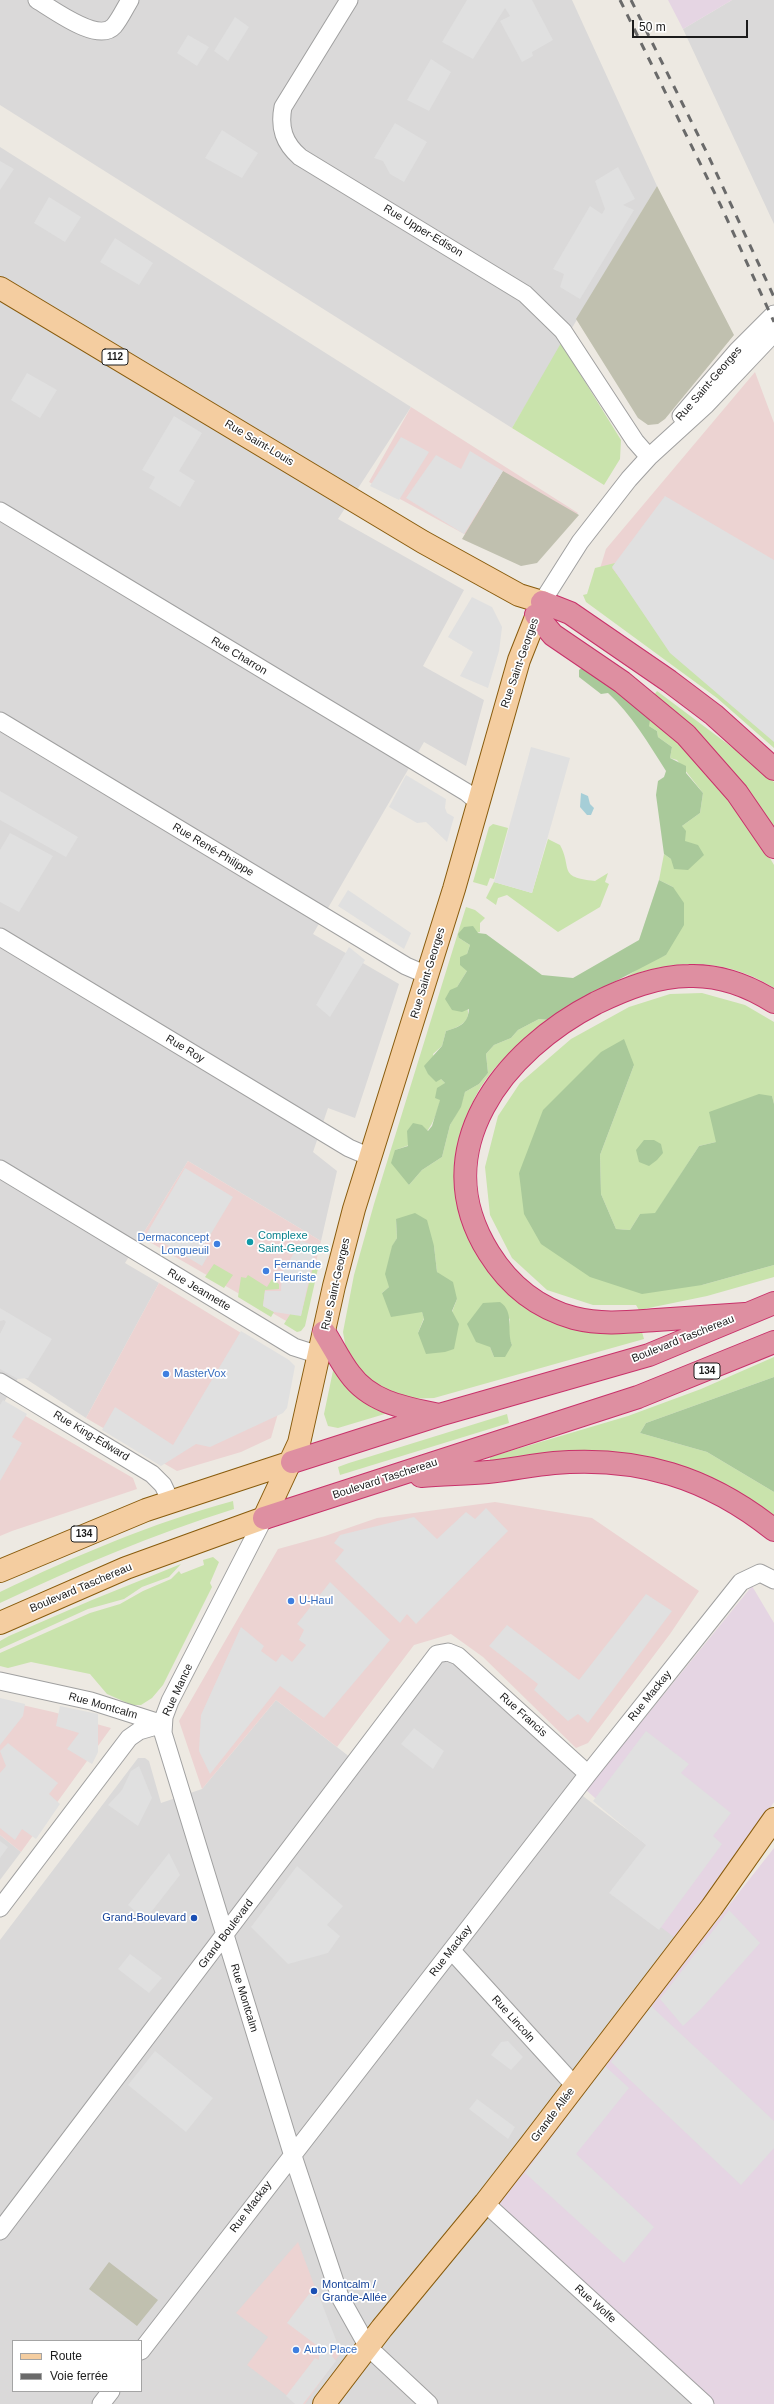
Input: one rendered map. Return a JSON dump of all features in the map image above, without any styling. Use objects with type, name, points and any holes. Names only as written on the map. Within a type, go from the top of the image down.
[{"type":"highway","points":[[539,609],[566,611],[669,680],[714,715],[774,769]]},
{"type":"highway","points":[[539,609],[553,635],[622,682],[686,735],[737,793],[774,847]]},
{"type":"highway","points":[[746,1314],[614,1323],[585,1320],[548,1308],[516,1288],[498,1268],[486,1247],[470,1207],[467,1165],[471,1137],[481,1111],[504,1074],[549,1033],[590,1006],[644,983],[688,976],[710,977],[735,983],[774,1002]]},
{"type":"highway","name":"Boulevard Taschereau","points":[[292,1462],[439,1415],[649,1355],[774,1303]]},
{"type":"highway","points":[[324,1332],[350,1374],[368,1392],[393,1405],[439,1415]]},
{"type":"highway","name":"Boulevard Taschereau","points":[[264,1518],[638,1397],[774,1342]]},
{"type":"highway","points":[[394,1477],[488,1472],[569,1462],[627,1464],[670,1473],[700,1483],[740,1505],[774,1530]]},
{"type":"main road","name":"Rue Saint-Louis","points":[[0,288],[423,542],[520,595],[539,609]]},
{"type":"main road","name":"Rue Saint-Georges","points":[[264,1518],[292,1462],[302,1431],[348,1233],[370,1157],[427,975],[519,660],[539,609]]},
{"type":"main road","name":"Boulevard Taschereau","points":[[0,1571],[94,1530],[171,1502],[292,1462]]},
{"type":"main road","name":"Boulevard Taschereau","points":[[0,1624],[126,1568],[264,1518]]},
{"type":"main road","name":"Grande Allée","points":[[324,2404],[382,2328],[485,2203],[575,2086],[712,1907],[774,1819]]},
{"type":"street","points":[[37,0],[85,28],[103,33],[113,27],[130,0]]},
{"type":"street","name":"Rue Upper-Edison","points":[[349,0],[283,107],[281,120],[287,143],[300,157],[525,294],[563,331],[635,441],[649,457]]},
{"type":"street","name":"Rue Saint-Georges","points":[[539,609],[580,542],[618,492],[649,457],[697,396],[752,334],[774,314]]},
{"type":"street","name":"Rue Saint-Georges","points":[[649,457],[706,405],[774,333]]},
{"type":"street","name":"Rue Charron","points":[[0,511],[466,792],[478,802]]},
{"type":"street","name":"Rue René-Philippe","points":[[0,721],[406,966],[427,975]]},
{"type":"street","name":"Rue Roy","points":[[0,937],[349,1148],[370,1157]]},
{"type":"street","name":"Rue Jeannette","points":[[0,1169],[294,1347],[319,1355]]},
{"type":"street","name":"Rue King-Edward","points":[[0,1382],[152,1474],[163,1485],[171,1502]]},
{"type":"street","name":"Rue Mance","points":[[0,1908],[129,1738],[139,1731],[163,1724],[170,1701],[264,1518]]},
{"type":"street","name":"Rue Mackay","points":[[142,2350],[292,2153],[452,1951],[588,1774],[741,1582],[760,1573],[774,1580]]},
{"type":"street","name":"Grand Boulevard","points":[[0,2231],[437,1654],[448,1652],[458,1656]]},
{"type":"street","name":"Rue Francis","points":[[458,1656],[588,1774]]},
{"type":"street","name":"Rue Montcalm","points":[[0,1681],[91,1701],[163,1724],[167,1749],[224,1934],[292,2153],[340,2297],[368,2347],[429,2404]]},
{"type":"street","name":"Rue Lincoln","points":[[452,1951],[575,2086]]},
{"type":"street","name":"Rue Wolfe","points":[[485,2203],[705,2404]]},
{"type":"street","points":[[101,2404],[110,2392]]},
{"type":"shaded area","points":[[0,0],[572,0],[657,186],[512,428],[0,105]]},
{"type":"shaded area","points":[[467,0],[532,0],[553,40],[532,52],[533,56],[522,62],[500,21],[510,16],[505,8],[473,59],[442,42]]},
{"type":"shaded area","points":[[668,0],[732,0],[683,29]]},
{"type":"shaded area","points":[[732,0],[774,0],[774,224],[683,29]]},
{"type":"shaded area","points":[[235,17],[249,27],[228,61],[214,51]]},
{"type":"shaded area","points":[[188,35],[209,47],[197,66],[177,53]]},
{"type":"shaded area","points":[[431,59],[451,72],[429,111],[407,100]]},
{"type":"shaded area","points":[[395,123],[427,142],[404,182],[390,174],[383,161],[374,158]]},
{"type":"shaded area","points":[[222,130],[258,153],[242,178],[205,158]]},
{"type":"shaded area","points":[[0,147],[411,407],[338,519],[464,590],[423,666],[484,700],[466,766],[424,742],[313,934],[399,984],[355,1118],[328,1108],[313,1152],[337,1171],[321,1241],[188,1161],[125,1263],[159,1283],[86,1418],[20,1375],[0,1409]]},
{"type":"shaded area","points":[[0,161],[14,169],[0,190]]},
{"type":"shaded area","points":[[618,167],[635,199],[623,205],[634,210],[580,299],[560,287],[564,274],[553,269],[590,206],[602,214],[605,209],[595,181]]},
{"type":"shaded area","points":[[657,186],[734,335],[665,419],[658,424],[648,425],[638,418],[576,319]]},
{"type":"shaded area","points":[[49,197],[81,217],[65,242],[34,223]]},
{"type":"shaded area","points":[[115,238],[153,263],[139,285],[100,262]]},
{"type":"shaded area","points":[[755,372],[774,423],[774,735],[590,601],[606,549]]},
{"type":"shaded area","points":[[27,373],[57,390],[40,418],[11,400]]},
{"type":"shaded area","points":[[411,407],[578,513],[535,563],[519,564],[369,482]]},
{"type":"shaded area","points":[[174,416],[202,433],[179,471],[195,481],[180,507],[149,488],[155,477],[142,470]]},
{"type":"shaded area","points":[[401,437],[429,452],[399,500],[370,486]]},
{"type":"shaded area","points":[[470,451],[503,471],[464,534],[406,498],[436,455],[461,469]]},
{"type":"shaded area","points":[[503,471],[579,515],[537,563],[521,566],[462,539]]},
{"type":"shaded area","points":[[665,496],[774,560],[774,742],[670,653],[612,567]]},
{"type":"shaded area","points":[[472,597],[492,607],[502,627],[499,651],[488,688],[460,676],[473,652],[448,637]]},
{"type":"shaded area","points":[[531,747],[570,758],[532,893],[494,882]]},
{"type":"shaded area","points":[[406,775],[446,799],[445,808],[447,813],[454,817],[447,842],[426,822],[417,823],[389,807]]},
{"type":"shaded area","points":[[0,791],[78,837],[66,857],[0,820]]},
{"type":"shaded area","points":[[10,833],[53,856],[19,912],[0,902],[0,850]]},
{"type":"shaded area","points":[[348,890],[411,933],[404,949],[338,906]]},
{"type":"shaded area","points":[[349,947],[365,960],[330,1017],[316,1005]]},
{"type":"shaded area","points":[[188,1161],[321,1241],[300,1329],[141,1237]]},
{"type":"shaded area","points":[[185,1168],[233,1197],[203,1247],[210,1252],[202,1266],[147,1233]]},
{"type":"shaded area","points":[[301,1241],[316,1246],[301,1316],[274,1312],[263,1306],[265,1291],[281,1291],[282,1273]]},
{"type":"shaded area","points":[[159,1283],[292,1364],[271,1438],[241,1452],[177,1471],[86,1418]]},
{"type":"shaded area","points":[[0,1308],[52,1339],[28,1378],[18,1379],[0,1369],[0,1334],[6,1322],[4,1320],[0,1321]]},
{"type":"shaded area","points":[[241,1331],[289,1360],[295,1366],[287,1408],[283,1413],[210,1447],[196,1444],[161,1466],[102,1430],[115,1407],[173,1445]]},
{"type":"shaded area","points":[[3,1400],[27,1414],[12,1437],[22,1443],[0,1481],[0,1405]]},
{"type":"shaded area","points":[[3,1403],[133,1478],[137,1489],[0,1536],[0,1409]]},
{"type":"shaded area","points":[[495,1502],[592,1518],[699,1591],[670,1634],[588,1743],[576,1748],[483,1657],[451,1634],[414,1645],[337,1747],[276,1700],[202,1789],[179,1721],[278,1549],[325,1536],[377,1518]]},
{"type":"shaded area","points":[[486,1508],[508,1531],[416,1624],[407,1614],[400,1623],[335,1561],[344,1550],[334,1543],[340,1535],[414,1517],[437,1539],[466,1512],[475,1519]]},
{"type":"shaded area","points":[[330,1582],[390,1640],[324,1718],[280,1686],[210,1774],[199,1751],[201,1715],[241,1627],[264,1646],[261,1651],[276,1662],[282,1654],[292,1662],[306,1645],[299,1640],[304,1630],[297,1624]]},
{"type":"shaded area","points":[[752,1586],[774,1623],[774,1802],[683,1944],[619,1895],[655,1851],[586,1790]]},
{"type":"shaded area","points":[[646,1594],[672,1611],[588,1723],[578,1714],[568,1721],[534,1690],[538,1684],[489,1646],[507,1625],[579,1680]]},
{"type":"shaded area","points":[[448,1652],[588,1774],[575,1790],[655,1851],[683,1944],[485,2203],[705,2404],[0,2404],[0,1940],[138,1758],[145,1758],[149,1761],[161,1803],[202,1789],[276,1700],[355,1761]]},
{"type":"shaded area","points":[[0,1698],[25,1704],[23,1716],[0,1745]]},
{"type":"shaded area","points":[[0,1700],[53,1712],[111,1728],[21,1852],[0,1835]]},
{"type":"shaded area","points":[[60,1706],[98,1714],[98,1752],[92,1764],[67,1749],[79,1733],[56,1726]]},
{"type":"shaded area","points":[[414,1728],[444,1751],[433,1769],[401,1744]]},
{"type":"shaded area","points":[[646,1731],[689,1764],[681,1773],[731,1813],[713,1836],[722,1844],[659,1930],[609,1893],[646,1845],[593,1801]]},
{"type":"shaded area","points":[[8,1743],[58,1783],[49,1794],[60,1804],[36,1839],[22,1829],[15,1840],[0,1828],[0,1773],[6,1766],[0,1751]]},
{"type":"shaded area","points":[[139,1766],[152,1798],[138,1826],[108,1805],[122,1790],[131,1771]]},
{"type":"shaded area","points":[[0,1835],[21,1852],[0,1880]]},
{"type":"shaded area","points":[[0,1841],[8,1847],[0,1858]]},
{"type":"shaded area","points":[[774,1848],[774,2404],[714,2404],[496,2201]]},
{"type":"shaded area","points":[[169,1853],[180,1875],[145,1920],[128,1905]]},
{"type":"shaded area","points":[[297,1866],[343,1906],[327,1925],[340,1936],[328,1953],[288,1964],[251,1927]]},
{"type":"shaded area","points":[[729,1910],[760,1943],[701,2009],[683,2026],[660,1999]]},
{"type":"shaded area","points":[[130,1954],[162,1978],[149,1993],[118,1969]]},
{"type":"shaded area","points":[[651,2006],[774,2121],[774,2148],[741,2185],[611,2062]]},
{"type":"shaded area","points":[[508,2041],[523,2057],[511,2070],[491,2055],[501,2042]]},
{"type":"shaded area","points":[[155,2051],[213,2098],[186,2132],[128,2085]]},
{"type":"shaded area","points":[[605,2066],[629,2088],[576,2154],[654,2227],[624,2263],[525,2173]]},
{"type":"shaded area","points":[[477,2099],[515,2127],[508,2139],[469,2109]]},
{"type":"shaded area","points":[[298,2242],[340,2354],[305,2404],[298,2404],[247,2365],[268,2337],[236,2313]]},
{"type":"shaded area","points":[[109,2262],[158,2300],[137,2326],[89,2289]]},
{"type":"shaded area","points":[[309,2294],[315,2297],[319,2296],[338,2345],[332,2350],[332,2356],[336,2361],[303,2404],[295,2404],[286,2396],[315,2358],[319,2360],[319,2347],[287,2323]]},
{"type":"green space","points":[[561,343],[621,440],[620,459],[604,485],[512,428]]},
{"type":"green space","points":[[623,561],[612,568],[681,656],[774,733],[774,748],[717,698],[586,602],[583,595],[587,594],[595,568]]},
{"type":"green space","points":[[584,666],[643,708],[650,720],[649,726],[657,731],[658,737],[672,747],[670,758],[686,766],[686,773],[703,793],[700,813],[682,826],[686,831],[685,841],[698,845],[704,855],[688,870],[674,869],[671,859],[664,854],[656,795],[658,781],[664,777],[666,771],[639,730],[616,701],[608,693],[601,694],[579,677],[579,670]]},
{"type":"green space","points":[[657,691],[749,760],[774,782],[774,830],[654,695]]},
{"type":"green space","points":[[643,708],[703,766],[758,838],[774,865],[774,988],[756,978],[738,971],[720,966],[702,964],[664,966],[626,977],[648,962],[666,955],[673,887],[659,880],[664,854],[671,859],[685,841],[682,826],[700,813],[703,793],[677,760],[670,758],[672,747],[658,737],[657,731],[649,726]]},
{"type":"green space","points":[[493,824],[508,828],[494,879],[490,878],[487,886],[473,882],[489,827]]},
{"type":"green space","points":[[548,839],[560,845],[564,853],[568,870],[575,877],[595,881],[608,873],[605,882],[609,884],[600,907],[558,932],[507,895],[498,898],[496,905],[486,898],[494,882],[532,893]]},
{"type":"green space","points":[[659,880],[673,887],[684,903],[684,925],[666,955],[589,995],[549,1020],[539,1019],[518,1030],[511,1038],[494,1045],[486,1054],[488,1073],[479,1084],[465,1092],[461,1107],[450,1125],[442,1157],[422,1170],[409,1185],[391,1163],[395,1150],[408,1146],[407,1131],[413,1123],[422,1125],[428,1131],[432,1126],[440,1100],[435,1098],[437,1088],[445,1083],[441,1079],[436,1082],[428,1074],[424,1066],[442,1046],[446,1031],[462,1024],[467,1018],[469,1009],[462,1012],[452,1010],[445,999],[450,990],[457,987],[467,971],[460,965],[460,957],[467,954],[470,945],[459,938],[458,934],[464,927],[473,926],[478,933],[486,934],[542,975],[573,978],[639,940]]},
{"type":"green space","points":[[466,907],[475,910],[485,918],[480,923],[480,932],[459,938],[470,945],[467,954],[467,971],[457,987],[465,1002],[468,1014],[467,1019],[463,1024],[446,1031],[442,1046],[433,1054],[441,1079],[445,1083],[431,1126],[418,1140],[395,1150],[409,1185],[422,1170],[442,1157],[450,1125],[460,1107],[465,1092],[479,1084],[488,1073],[486,1054],[494,1045],[511,1038],[518,1030],[539,1019],[549,1020],[515,1047],[495,1068],[478,1091],[472,1104],[465,1124],[462,1142],[464,1206],[469,1237],[478,1256],[495,1279],[527,1307],[544,1317],[561,1325],[599,1333],[620,1334],[642,1332],[644,1339],[434,1398],[406,1399],[370,1385],[346,1349],[343,1332],[354,1275],[374,1204]],"holes":[[[396,1219],[434,1246],[437,1272],[457,1299],[452,1312],[418,1333],[424,1318],[422,1312],[382,1293],[389,1287],[392,1247],[397,1238]],[[510,1318],[508,1336],[512,1345],[494,1357],[490,1347]]]},
{"type":"green space","points":[[702,993],[745,1005],[774,1022],[774,1104],[772,1096],[716,1142],[699,1146],[655,1214],[640,1214],[630,1230],[616,1229],[601,1194],[600,1155],[634,1065],[519,1173],[702,1285],[774,1265],[774,1277],[707,1296],[639,1310],[636,1305],[593,1305],[547,1290],[512,1258],[490,1215],[485,1167],[498,1116],[520,1083],[571,1039],[629,1007],[670,994]]},
{"type":"green space","points":[[624,1039],[634,1065],[600,1155],[601,1194],[616,1229],[630,1230],[640,1214],[655,1213],[699,1146],[716,1142],[709,1112],[759,1094],[772,1096],[774,1104],[774,1265],[702,1285],[642,1294],[590,1277],[541,1244],[524,1214],[519,1173],[543,1110],[601,1052]]},
{"type":"green space","points":[[644,1140],[654,1140],[661,1144],[663,1153],[649,1166],[639,1162],[636,1150]]},
{"type":"green space","points":[[415,1213],[427,1220],[434,1246],[437,1272],[453,1282],[457,1299],[452,1311],[459,1324],[454,1349],[445,1352],[426,1354],[418,1333],[424,1319],[422,1312],[391,1317],[382,1293],[389,1287],[385,1274],[392,1246],[397,1238],[396,1219]]},
{"type":"green space","points":[[314,1263],[319,1264],[305,1326],[301,1331],[297,1332],[284,1324],[291,1313],[301,1315]]},
{"type":"green space","points":[[214,1264],[233,1275],[224,1288],[205,1277]]},
{"type":"green space","points":[[248,1275],[267,1287],[272,1279],[279,1284],[279,1289],[265,1290],[263,1306],[274,1312],[271,1317],[238,1297],[241,1277],[246,1278]]},
{"type":"green space","points":[[500,1302],[505,1306],[509,1316],[510,1339],[512,1345],[505,1357],[494,1357],[490,1347],[476,1342],[467,1324],[483,1303]]},
{"type":"green space","points":[[774,1357],[774,1377],[646,1423],[640,1433],[707,1452],[774,1492],[774,1521],[708,1479],[490,1462],[490,1457],[628,1416],[701,1389]]},
{"type":"green space","points":[[334,1366],[388,1413],[338,1428],[328,1426],[324,1414]]},
{"type":"green space","points":[[774,1377],[774,1492],[707,1452],[640,1433],[646,1423]]},
{"type":"green space","points":[[507,1414],[509,1423],[340,1475],[338,1467]]},
{"type":"green space","points":[[233,1501],[234,1509],[145,1540],[0,1603],[0,1592],[85,1553],[173,1519]]},
{"type":"green space","points":[[213,1557],[219,1562],[210,1583],[212,1587],[163,1685],[152,1698],[141,1705],[132,1705],[107,1694],[90,1674],[31,1662],[8,1668],[0,1666],[0,1653],[90,1613],[120,1604],[143,1591],[171,1579],[179,1571],[181,1574],[204,1565],[203,1560]]},
{"type":"green space","points":[[181,1564],[169,1577],[142,1587],[124,1599],[88,1609],[0,1649],[0,1641],[9,1636]]},
{"type":"water","points":[[581,793],[588,796],[590,804],[594,808],[591,815],[587,815],[580,807]]},
{"type":"railway","points":[[620,0],[721,206],[774,322]]},
{"type":"railway","points":[[631,0],[707,153],[774,297]]},
{"type":"place","name":"Complexe Saint-Georges","points":[[250,1242]]},
{"type":"place","name":"Dermaconcept Longueuil","points":[[217,1244]]},
{"type":"place","name":"Fernande Fleuriste","points":[[266,1271]]},
{"type":"place","name":"MasterVox","points":[[166,1374]]},
{"type":"place","name":"U-Haul","points":[[291,1601]]},
{"type":"place","name":"Grand-Boulevard","points":[[194,1918]]},
{"type":"place","name":"Montcalm / Grande-Allée","points":[[314,2291]]},
{"type":"place","name":"Auto Place","points":[[296,2350]]}]
